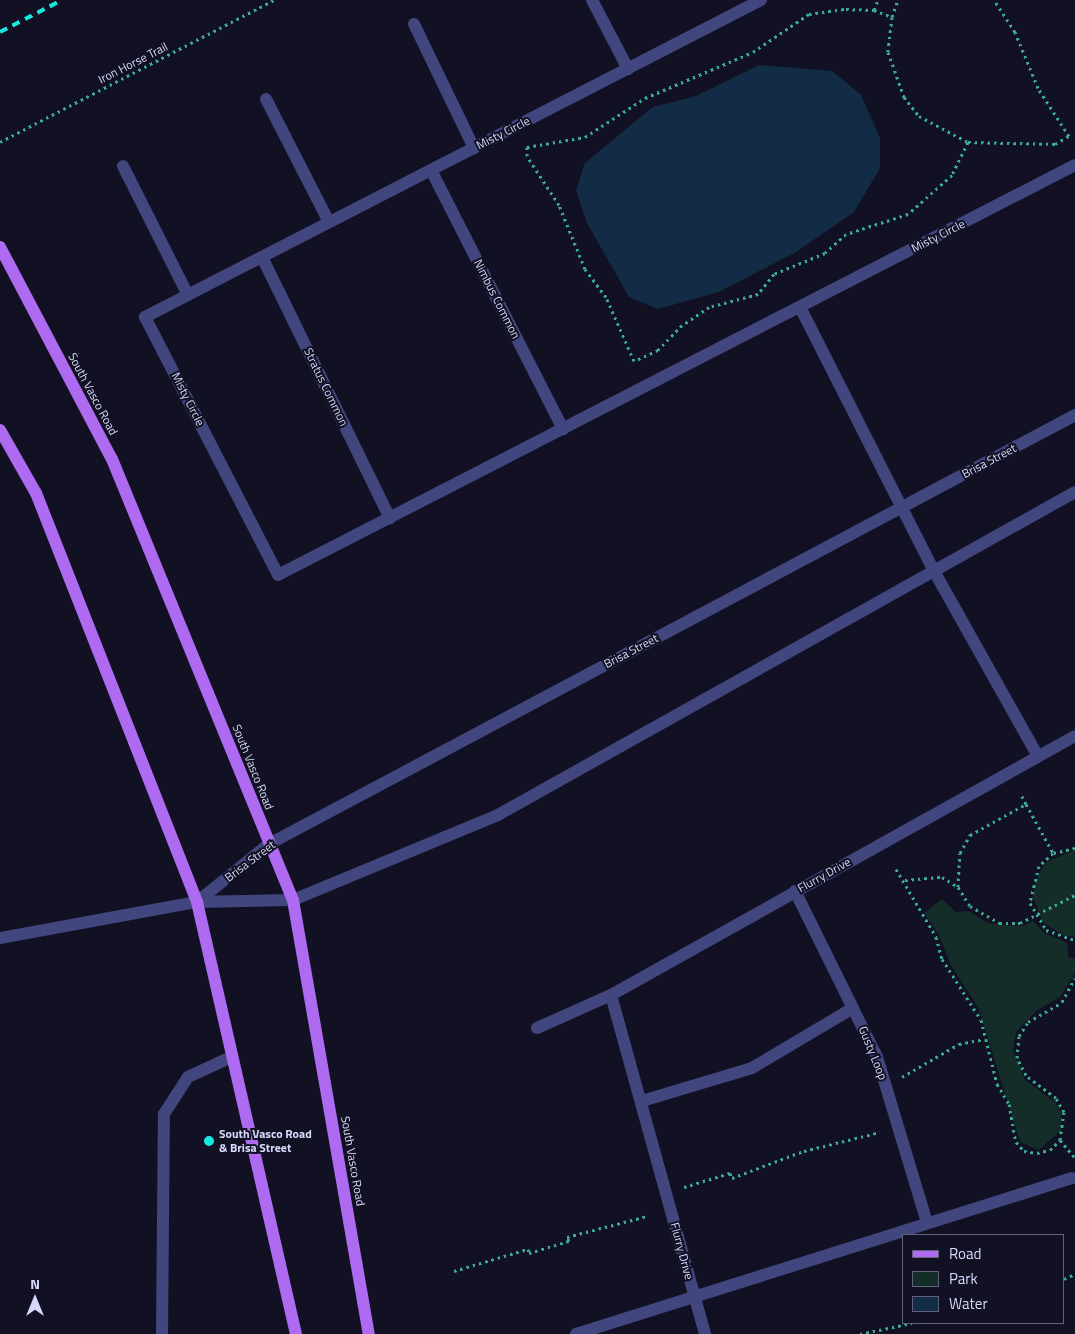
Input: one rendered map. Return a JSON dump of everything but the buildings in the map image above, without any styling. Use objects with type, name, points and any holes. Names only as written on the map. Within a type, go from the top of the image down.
[{"type":"main road","name":"South Vasco Road","points":[[0,247],[112,459],[293,900],[369,1334]]},
{"type":"main road","points":[[0,430],[36,493],[197,902],[296,1334]]},
{"type":"street","points":[[592,0],[628,69]]},
{"type":"street","name":"Misty Circle","points":[[761,0],[145,317],[278,575],[1075,165]]},
{"type":"street","points":[[414,24],[474,148]]},
{"type":"street","points":[[266,99],[329,222]]},
{"type":"street","points":[[123,166],[188,295]]},
{"type":"street","name":"Nimbus Common","points":[[431,170],[563,429]]},
{"type":"street","name":"Stratus Common","points":[[262,257],[390,518]]},
{"type":"street","points":[[800,308],[934,571],[1038,756]]},
{"type":"street","name":"Brisa Street","points":[[197,902],[269,844],[1075,415]]},
{"type":"street","name":"Brisa Street","points":[[0,938],[197,902],[293,900],[496,816],[1075,492]]},
{"type":"street","name":"Flurry Drive","points":[[537,1028],[611,994],[1075,736]]},
{"type":"street","name":"Gusty Loop","points":[[795,891],[854,1008],[885,1082],[926,1223]]},
{"type":"street","name":"Flurry Drive","points":[[611,994],[705,1334]]},
{"type":"street","points":[[642,1101],[752,1068],[854,1008]]},
{"type":"street","points":[[162,1334],[164,1114],[188,1078],[231,1057]]},
{"type":"street","points":[[576,1334],[1072,1178]]},
{"type":"path","name":"Iron Horse Trail","points":[[0,142],[274,0]]},
{"type":"path","points":[[874,10],[878,0]]},
{"type":"path","points":[[898,0],[892,17],[888,52],[904,97],[919,116],[968,142],[1055,144],[1069,136],[1038,88],[1015,32],[994,0]]},
{"type":"path","points":[[892,17],[874,10],[810,14],[753,52],[646,98],[585,137],[527,147],[527,156],[559,205],[585,269],[606,297],[634,361],[658,350],[682,325],[709,308],[758,294],[774,274],[825,253],[846,234],[908,214],[952,175],[968,142]]},
{"type":"path","points":[[1022,796],[1053,853]]},
{"type":"path","points":[[958,887],[960,853],[970,835],[1026,804]]},
{"type":"path","points":[[1075,848],[1053,853],[1039,866],[1031,883],[1030,903],[1036,917],[1046,930],[1075,940]]},
{"type":"path","points":[[896,869],[905,880],[914,904],[936,937],[942,958],[981,1020],[984,1039],[997,1084],[1009,1104],[1016,1142],[1024,1151],[1037,1153],[1050,1150],[1060,1140],[1064,1112],[1056,1098],[1026,1075],[1017,1058],[1018,1036],[1028,1022],[1062,1002],[1075,978]]},
{"type":"path","points":[[905,880],[942,877],[958,887],[970,906],[999,923],[1020,923],[1036,917],[1075,894]]},
{"type":"path","points":[[885,1082],[916,1072],[960,1044],[984,1039]]},
{"type":"path","points":[[667,1192],[730,1173],[732,1178],[804,1151],[898,1127]]},
{"type":"path","points":[[1060,1140],[1075,1158]]},
{"type":"path","points":[[454,1271],[528,1249],[529,1253],[585,1232],[647,1216]]},
{"type":"path","points":[[860,1334],[907,1324]]},
{"type":"green space","points":[[1075,850],[1075,937],[1062,935],[1043,922],[1033,897],[1035,881],[1046,862]]},
{"type":"green space","points":[[942,899],[956,912],[969,911],[987,923],[1022,926],[1033,921],[1043,932],[1067,943],[1068,957],[1075,959],[1075,973],[1060,997],[1036,1011],[1016,1032],[1013,1050],[1025,1080],[1055,1102],[1061,1113],[1061,1130],[1039,1150],[1020,1142],[978,1007],[951,966],[939,935],[924,913]]},
{"type":"water","points":[[759,65],[832,71],[861,95],[880,138],[880,168],[854,212],[796,252],[719,292],[658,309],[629,297],[587,223],[576,190],[585,163],[653,107],[696,96]]},
{"type":"railway","points":[[0,32],[62,0]]},
{"type":"place","name":"South Vasco Road & Brisa Street","points":[[209,1141]]}]
